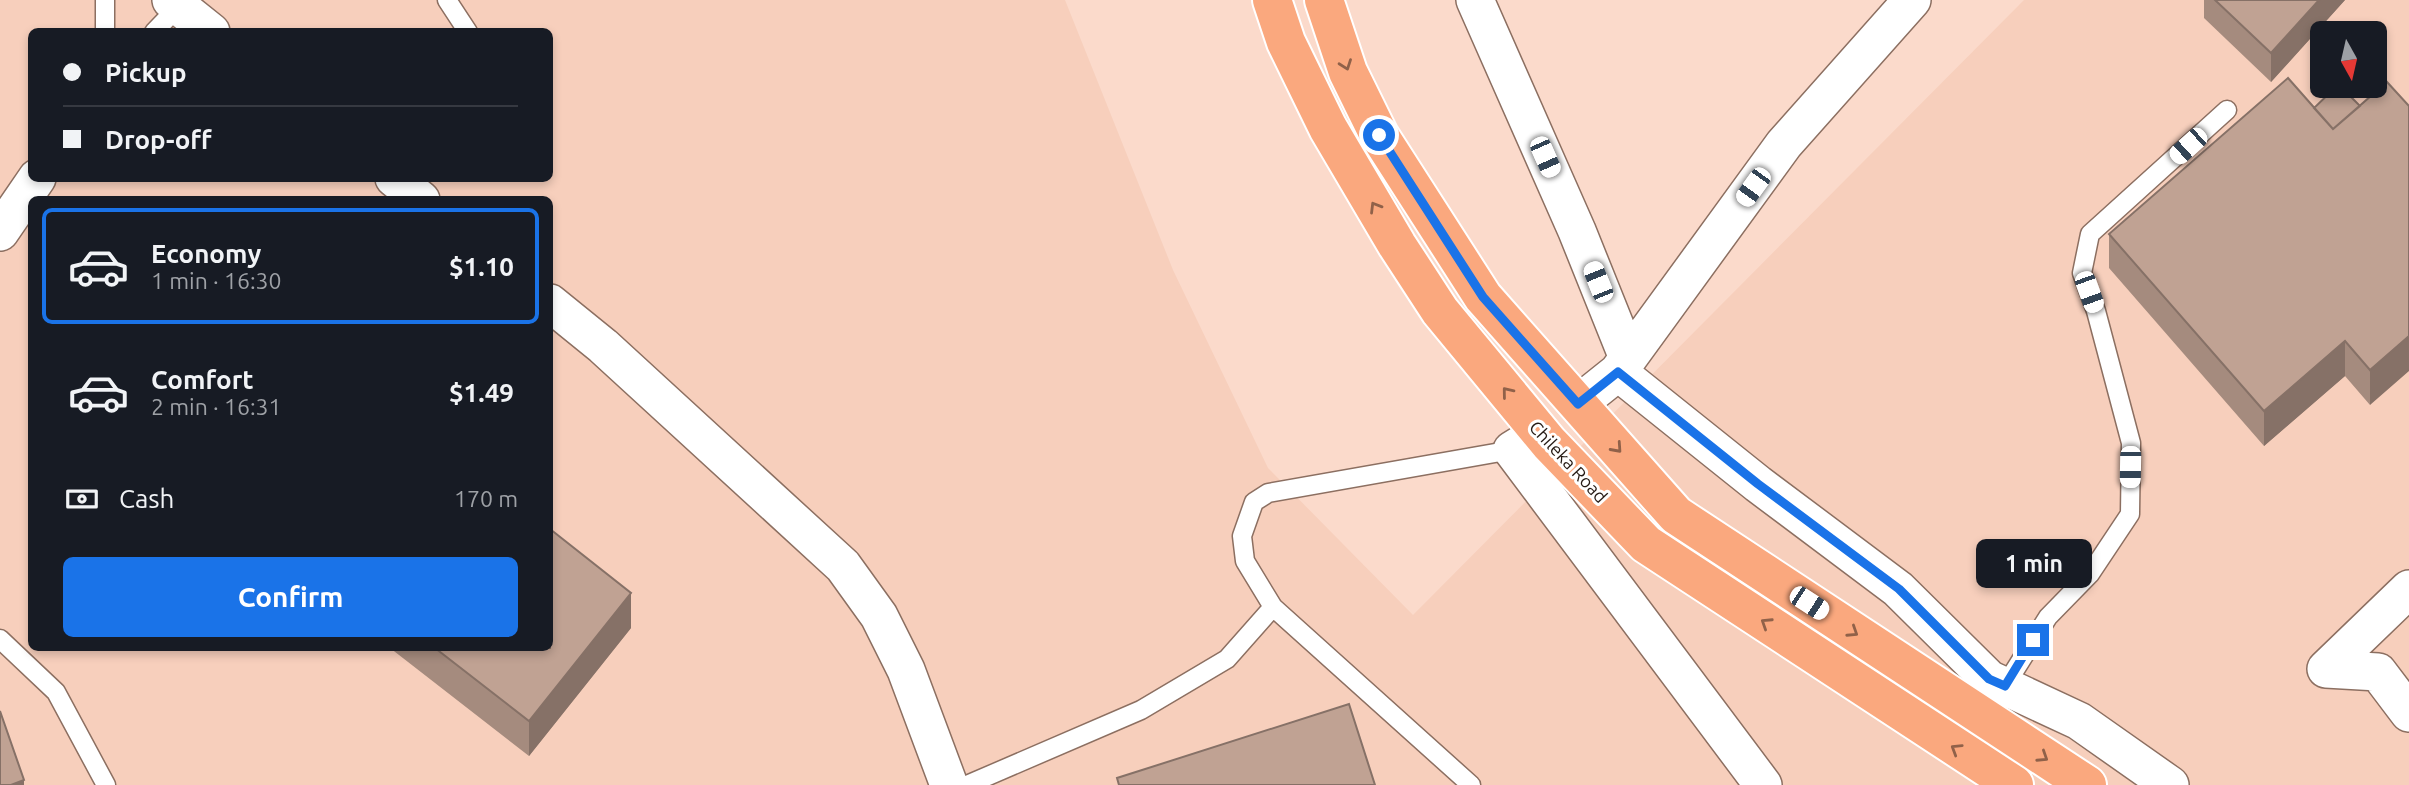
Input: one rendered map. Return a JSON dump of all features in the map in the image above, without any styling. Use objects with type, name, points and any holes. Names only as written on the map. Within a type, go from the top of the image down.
[{"type":"highway","name":"Chileka Road","points":[[1272,0],[1286,42],[1328,128],[1397,245],[1526,441],[1646,544],[2014,785]]},
{"type":"highway","points":[[1324,0],[1348,72],[1379,135],[1483,297],[1676,514],[2087,785]]},
{"type":"street","points":[[1475,0],[1577,230],[1623,365],[1758,484],[1899,589],[1989,679],[2079,721],[2170,785]]},
{"type":"street","points":[[1578,404],[1623,365],[1784,144],[1912,0]]},
{"type":"street","points":[[168,13],[202,28]]},
{"type":"street","points":[[0,232],[34,182]]},
{"type":"street","points":[[553,305],[603,346],[844,566],[879,616],[906,670],[949,785]]},
{"type":"street","points":[[1526,441],[1763,785]]},
{"type":"street","points":[[2409,589],[2326,669],[2378,672],[2409,713]]},
{"type":"lane","points":[[105,0],[105,28]]},
{"type":"lane","points":[[447,0],[465,28]]},
{"type":"lane","points":[[1986,720],[2048,617],[2090,574],[2130,514],[2131,443],[2096,312],[2082,273],[2090,234],[2227,110]]},
{"type":"lane","points":[[1471,785],[1273,607],[1245,561],[1242,536],[1254,502],[1268,493],[1526,441]]},
{"type":"lane","points":[[967,785],[1141,710],[1162,698],[1227,659],[1273,607]]},
{"type":"lane","points":[[0,639],[56,692],[106,785]]},
{"type":"shaded area","points":[[0,0],[1065,0],[1173,270],[1268,468],[1413,615],[2024,0],[2409,0],[2409,785],[0,785]]},
{"type":"building","points":[[2215,0],[2319,0],[2271,53]]},
{"type":"building","points":[[2288,78],[2333,129],[2369,98],[2387,98],[2387,82],[2409,106],[2409,336],[2370,370],[2345,341],[2264,411],[2109,234]]},
{"type":"building","points":[[2324,98],[2352,98],[2360,106],[2333,129],[2314,108]]},
{"type":"building","points":[[553,531],[631,593],[529,721],[439,651],[553,651]]},
{"type":"building","points":[[1349,704],[1375,785],[1119,785],[1117,778]]},
{"type":"building","points":[[0,711],[24,780],[11,785],[0,785]]},
{"type":"route","points":[[1379,135],[1483,297],[1578,404],[1618,372],[1758,484],[1899,589],[1989,679],[2005,686],[2033,640]]}]
